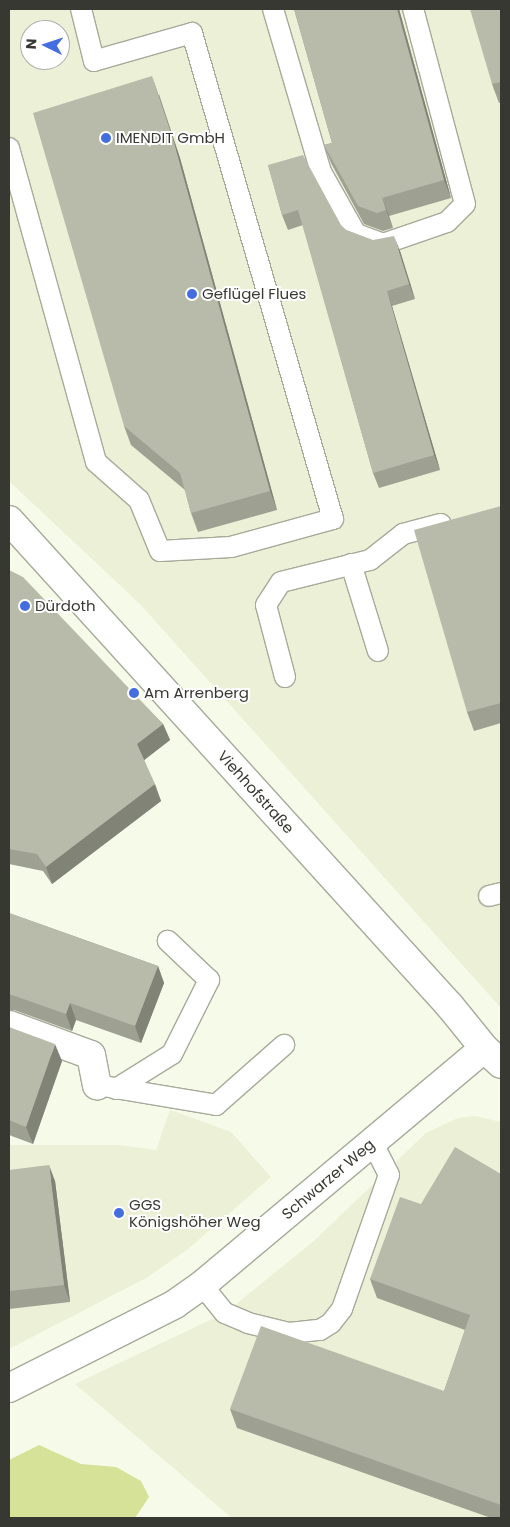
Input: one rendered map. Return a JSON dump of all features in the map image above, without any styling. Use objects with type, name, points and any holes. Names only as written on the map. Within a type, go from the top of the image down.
[{"type":"street","name":"Viehhofstraße","points":[[11,526],[493,1056]]},
{"type":"street","points":[[9,1025],[91,1055],[107,1087]]},
{"type":"street","name":"Schwarzer Weg","points":[[9,1388],[175,1304],[202,1285],[372,1141],[493,1056]]},
{"type":"lane","points":[[9,148],[96,462],[139,500],[160,551],[231,546],[334,519],[192,33],[94,61],[80,9]]},
{"type":"lane","points":[[273,9],[321,172],[356,234],[383,244],[447,222],[465,204],[413,9]]},
{"type":"lane","points":[[285,677],[266,605],[281,582],[370,560],[403,534],[456,521]]},
{"type":"lane","points":[[351,564],[378,651]]},
{"type":"lane","points":[[107,1087],[172,1054],[209,980],[168,942]]},
{"type":"lane","points":[[107,1087],[216,1105],[284,1045]]},
{"type":"lane","points":[[202,1285],[225,1313],[257,1326],[289,1333],[305,1333],[320,1330],[331,1323],[342,1309],[389,1175],[372,1141]]},
{"type":"shaded area","points":[[9,9],[501,9],[501,1008],[140,604],[9,481]]},
{"type":"shaded area","name":"GGS Königshöher Weg","points":[[170,1110],[231,1132],[271,1177],[188,1249],[146,1278],[9,1349],[9,1145],[119,1145],[156,1150]]},
{"type":"shaded area","points":[[475,1116],[501,1122],[501,1518],[232,1518],[75,1384],[225,1313],[314,1241],[426,1133],[458,1118]]},
{"type":"green space","points":[[39,1445],[81,1464],[116,1467],[141,1481],[149,1497],[135,1518],[9,1518],[9,1460]]},
{"type":"building","points":[[294,9],[397,9],[444,180],[382,198],[386,210],[377,213],[358,206],[324,145],[332,143]]},
{"type":"building","points":[[470,9],[501,9],[501,82],[492,84]]},
{"type":"building","points":[[152,76],[173,139],[270,491],[191,513],[180,473],[124,426],[33,113]]},
{"type":"building","points":[[303,155],[341,225],[346,230],[373,240],[394,236],[409,284],[387,291],[434,455],[373,473],[298,210],[282,215],[268,165]]},
{"type":"building","points":[[501,506],[501,703],[467,712],[414,530]]},
{"type":"building","points":[[9,570],[23,577],[163,724],[137,744],[155,784],[46,867],[37,854],[9,849]]},
{"type":"building","points":[[9,913],[158,966],[135,1026],[70,1003],[66,1014],[9,994]]},
{"type":"building","points":[[9,1027],[55,1044],[26,1127],[9,1120]]},
{"type":"building","points":[[455,1147],[501,1174],[501,1505],[230,1409],[261,1326],[444,1391],[470,1315],[370,1279],[400,1197],[421,1204]]},
{"type":"building","points":[[49,1165],[64,1285],[9,1291],[9,1170]]},
{"type":"place","name":"IMENDIT GmbH","points":[[106,138]]},
{"type":"place","name":"Geflügel Flues","points":[[192,294]]},
{"type":"place","name":"Dürdoth","points":[[25,606]]},
{"type":"place","name":"Am Arrenberg","points":[[134,693]]},
{"type":"place","name":"GGS Königshöher Weg","points":[[119,1213]]}]
